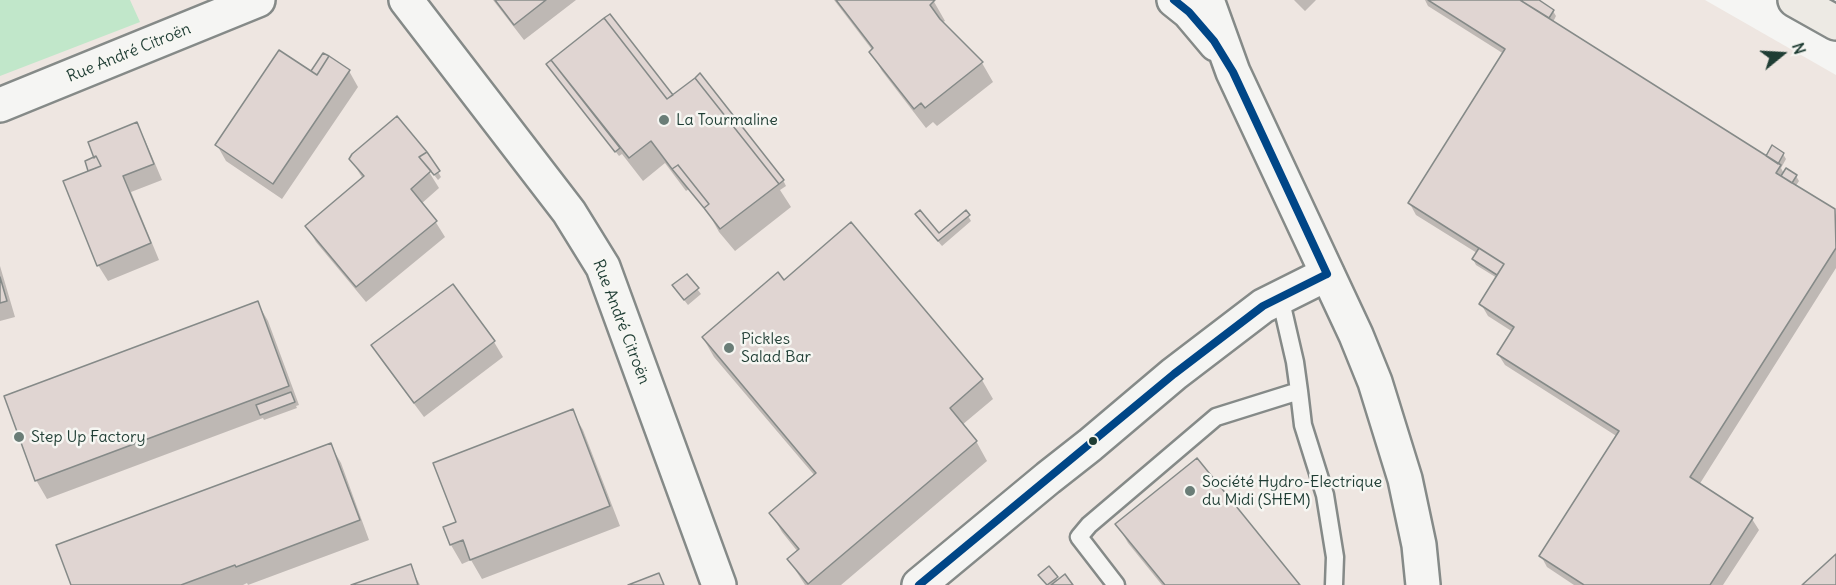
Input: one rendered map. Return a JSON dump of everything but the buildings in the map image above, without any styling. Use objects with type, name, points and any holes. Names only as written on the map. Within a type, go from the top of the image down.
[{"type":"main road","points":[[1794,0],[1836,23]]},
{"type":"street","name":"Rue André Citroën","points":[[0,105],[258,0]]},
{"type":"street","name":"Rue André Citroën","points":[[406,0],[569,212],[603,267],[718,585]]},
{"type":"street","points":[[1174,0],[1214,40],[1233,72]]},
{"type":"street","points":[[1207,0],[1233,72],[1356,335],[1385,414],[1405,479],[1415,520],[1423,585]]},
{"type":"street","points":[[926,583],[1047,478],[1174,374],[1263,306],[1327,274]]},
{"type":"lane","points":[[1280,297],[1295,362],[1303,425],[1326,495],[1335,557],[1334,585]]},
{"type":"lane","points":[[1116,585],[1079,537],[1089,525],[1216,417],[1299,391]]},
{"type":"shaded area","points":[[0,0],[1705,0],[1836,75],[1836,585],[0,585]]},
{"type":"green space","points":[[0,0],[130,0],[140,22],[0,76]]},
{"type":"transit line","points":[[1174,0],[1189,12],[1214,41],[1233,72],[1327,274]]},
{"type":"transit line","points":[[919,585],[1174,374],[1263,306],[1327,274]]},
{"type":"place","name":"La Tourmaline","points":[[664,120]]},
{"type":"place","name":"Pickles Salad Bar","points":[[729,348]]},
{"type":"place","name":"Step Up Factory","points":[[19,437]]},
{"type":"place","name":"Société Hydro-Electrique du Midi (SHEM)","points":[[1190,491]]}]
